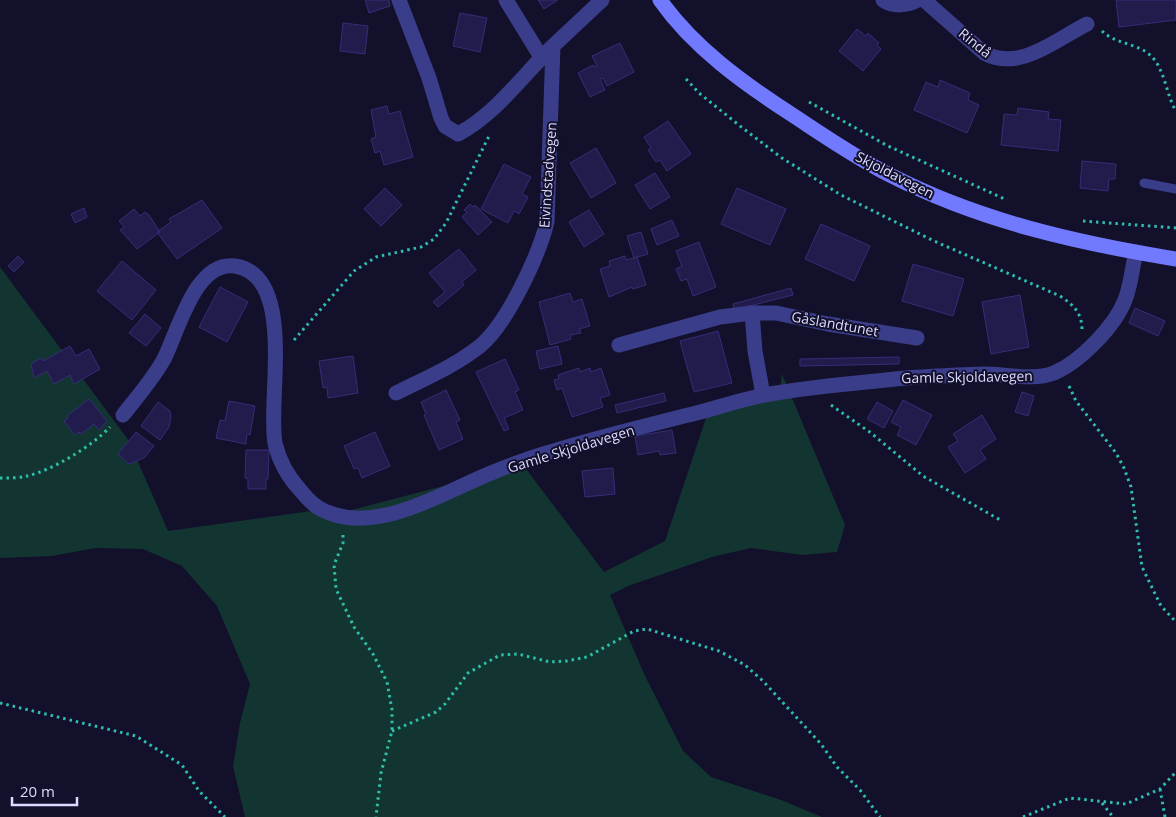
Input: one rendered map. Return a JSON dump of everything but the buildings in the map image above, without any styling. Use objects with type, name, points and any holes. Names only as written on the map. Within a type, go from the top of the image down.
[{"type":"main road","name":"Skjoldavegen","points":[[660,0],[687,33],[758,92],[848,152],[890,175],[934,196],[1025,228],[1078,242],[1176,259]]},
{"type":"street","points":[[399,0],[418,46],[441,118],[445,126],[458,134],[474,126],[504,98],[541,57],[602,0]]},
{"type":"street","points":[[506,0],[541,57]]},
{"type":"street","points":[[883,0],[900,5],[918,0]]},
{"type":"street","name":"Rindå","points":[[924,0],[984,53],[1000,60],[1018,59],[1093,26]]},
{"type":"street","name":"Eivindstadvegen","points":[[396,393],[458,361],[480,346],[494,332],[505,316],[542,240],[549,202],[553,46]]},
{"type":"street","name":"Gamle Skjoldavegen","points":[[123,415],[148,384],[163,360],[190,298],[200,283],[211,272],[223,267],[236,266],[249,272],[259,280],[266,291],[274,323],[273,426],[280,460],[297,487],[310,502],[326,512],[361,519],[380,516],[403,510],[492,473],[558,449],[763,395],[900,378],[983,374],[1034,377],[1049,375],[1062,369],[1091,345],[1119,313],[1126,298],[1136,252]]},
{"type":"street","points":[[752,313],[755,351],[763,395]]},
{"type":"street","name":"Gåslandtunet","points":[[619,345],[720,317],[752,313],[776,313],[828,324],[917,338]]},
{"type":"lane","points":[[1144,184],[1176,190]]},
{"type":"path","points":[[1093,26],[1113,39],[1151,56],[1160,71],[1169,100],[1176,111]]},
{"type":"path","points":[[686,79],[699,93],[782,158],[841,195],[934,241],[1060,296],[1074,305],[1081,317],[1082,329],[1079,334]]},
{"type":"path","points":[[806,100],[888,146],[1008,201]]},
{"type":"path","points":[[275,357],[290,344],[354,271],[376,257],[421,247],[434,240],[442,231],[492,132]]},
{"type":"path","points":[[1080,220],[1176,228]]},
{"type":"path","points":[[1062,369],[1076,401],[1116,453],[1124,468],[1131,487],[1142,566],[1161,606],[1176,622]]},
{"type":"path","points":[[810,389],[872,433],[923,476],[1002,521]]},
{"type":"path","points":[[0,478],[28,476],[71,457],[96,442],[123,415]]},
{"type":"path","points":[[348,517],[343,533],[343,543],[334,565],[336,589],[354,627],[373,654],[387,682],[392,710],[392,731],[380,781],[376,817]]},
{"type":"path","points":[[392,731],[436,712],[445,704],[468,673],[500,654],[518,654],[550,662],[567,661],[587,657],[634,631],[647,629],[719,651],[745,665],[763,681],[821,744],[880,817]]},
{"type":"path","points":[[0,703],[136,736],[182,765],[199,791],[224,817]]},
{"type":"path","points":[[1023,817],[1070,798],[1102,803],[1126,804],[1160,789],[1176,772]]},
{"type":"path","points":[[1160,789],[1165,817]]},
{"type":"path","points":[[1102,803],[1113,817]]},
{"type":"green space","points":[[0,267],[129,441],[168,531],[318,510],[344,512],[523,465],[604,572],[665,541],[709,409],[780,391],[782,374],[845,525],[837,552],[802,555],[751,548],[712,557],[628,586],[610,595],[645,676],[683,751],[711,777],[781,800],[822,817],[245,817],[233,766],[240,723],[250,684],[217,606],[182,566],[143,549],[95,548],[52,556],[0,558]]}]
